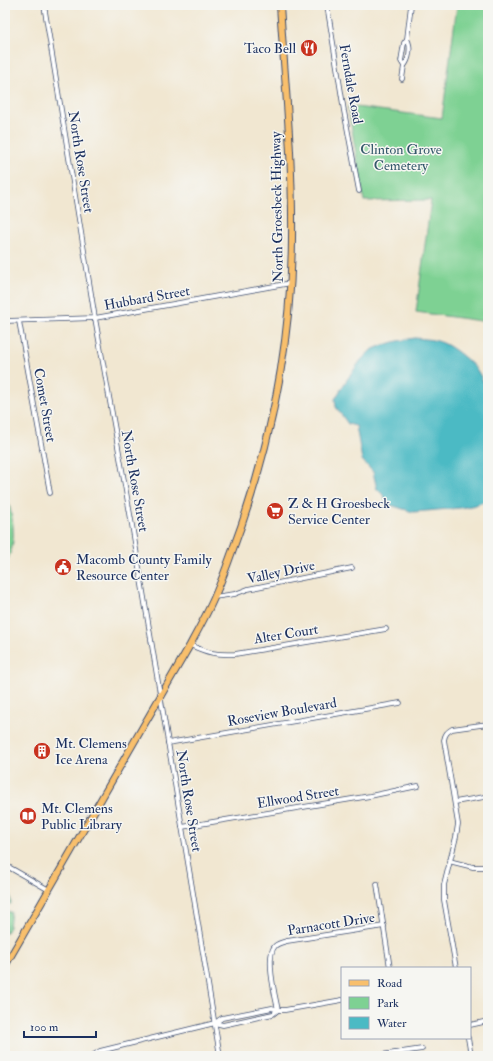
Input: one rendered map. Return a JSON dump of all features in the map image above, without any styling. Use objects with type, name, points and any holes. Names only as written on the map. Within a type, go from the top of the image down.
[{"type":"main road","name":"North Groesbeck Highway","points":[[5,966],[190,646],[214,597],[233,551],[248,507],[274,409],[286,333],[291,283],[291,194],[280,5]]},
{"type":"street","name":"North Rose Street","points":[[44,5],[95,318],[132,525],[220,1056]]},
{"type":"street","name":"Ferndale Road","points":[[326,5],[344,111],[360,191]]},
{"type":"street","points":[[402,79],[404,66],[401,61],[404,43],[407,39],[411,5]]},
{"type":"street","name":"Hubbard Street","points":[[5,321],[95,318],[291,283]]},
{"type":"street","name":"Comet Street","points":[[20,321],[50,493]]},
{"type":"street","name":"Valley Drive","points":[[214,597],[236,594],[248,589],[352,568]]},
{"type":"street","name":"Alter Court","points":[[190,646],[214,654],[235,654],[386,629]]},
{"type":"street","name":"Roseview Boulevard","points":[[168,743],[400,703]]},
{"type":"street","points":[[456,967],[443,895],[458,824],[444,740],[448,731],[488,724]]},
{"type":"street","name":"Ellwood Street","points":[[182,827],[370,796],[418,786]]},
{"type":"street","points":[[455,802],[484,797]]},
{"type":"street","points":[[449,861],[473,867],[488,867]]},
{"type":"street","points":[[5,865],[49,890]]},
{"type":"street","points":[[377,884],[390,967]]},
{"type":"street","name":"Parnacott Drive","points":[[278,1010],[270,960],[272,950],[275,946],[287,941],[384,926]]},
{"type":"street","points":[[92,1056],[96,1052],[108,1048],[215,1023],[222,1018],[258,1010],[272,1008],[285,1010],[341,1000]]},
{"type":"street","points":[[215,1023],[223,1025],[273,1014],[278,1010]]},
{"type":"street","points":[[471,1025],[488,1021]]},
{"type":"street","points":[[468,1039],[471,1056]]},
{"type":"street","points":[[374,1056],[422,1049]]},
{"type":"green space","name":"Clinton Grove Cemetery","points":[[457,5],[488,5],[488,322],[416,312],[431,200],[364,201],[348,106],[442,118]]},
{"type":"green space","points":[[9,504],[13,527],[13,542],[9,557],[5,564],[5,505]]},
{"type":"green space","points":[[5,877],[10,889],[11,904],[5,904]]},
{"type":"green space","points":[[5,912],[11,912],[9,927],[5,934]]},
{"type":"water","points":[[415,338],[429,339],[443,343],[452,348],[474,366],[485,385],[488,395],[488,500],[476,505],[460,508],[413,512],[387,504],[383,495],[377,489],[373,472],[362,460],[356,426],[348,424],[336,407],[335,399],[346,381],[361,360],[371,350],[383,345]]},
{"type":"place","name":"Taco Bell","points":[[309,48]]},
{"type":"place","name":"Z & H Groesbeck Service Center","points":[[275,511]]},
{"type":"place","name":"Macomb County Family Resource Center","points":[[63,567]]},
{"type":"place","name":"Mt. Clemens Ice Arena","points":[[42,751]]},
{"type":"place","name":"Mt. Clemens Public Library","points":[[28,816]]}]
